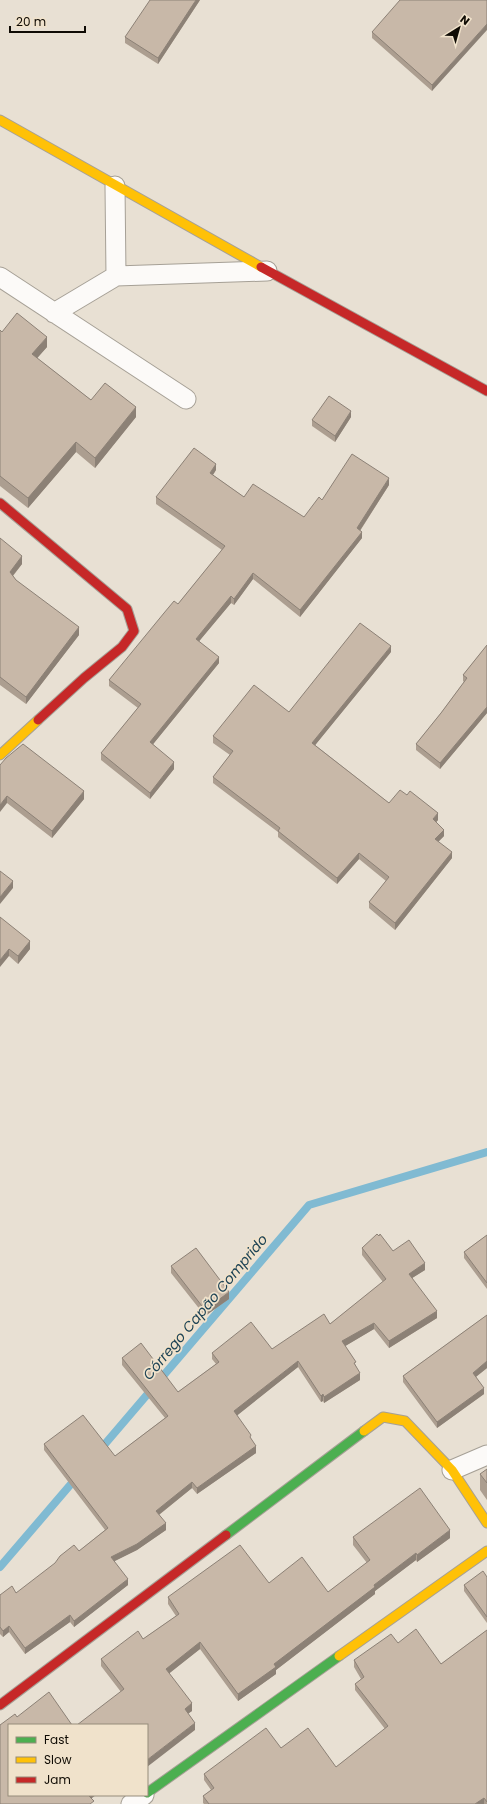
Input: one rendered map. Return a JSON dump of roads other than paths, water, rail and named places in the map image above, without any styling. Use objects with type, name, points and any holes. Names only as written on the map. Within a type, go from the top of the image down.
[{"type":"street","points":[[0,120],[115,186],[487,392]]},
{"type":"street","points":[[115,186],[116,276]]},
{"type":"street","points":[[54,313],[116,276],[267,270]]},
{"type":"street","points":[[0,277],[186,399]]},
{"type":"street","points":[[0,503],[127,609],[134,631],[128,642],[96,666],[23,735],[0,754]]},
{"type":"street","points":[[0,1705],[383,1417],[404,1421],[452,1470],[487,1523]]},
{"type":"street","points":[[452,1470],[487,1455]]},
{"type":"street","points":[[148,1792],[487,1551]]},
{"type":"street","points":[[131,1804],[143,1796]]},
{"type":"waterway","name":"Córrego Capão Comprido","points":[[99,1451],[309,1205],[487,1152]]},
{"type":"waterway","name":"Córrego Capão Comprido","points":[[0,1567],[77,1477]]}]
